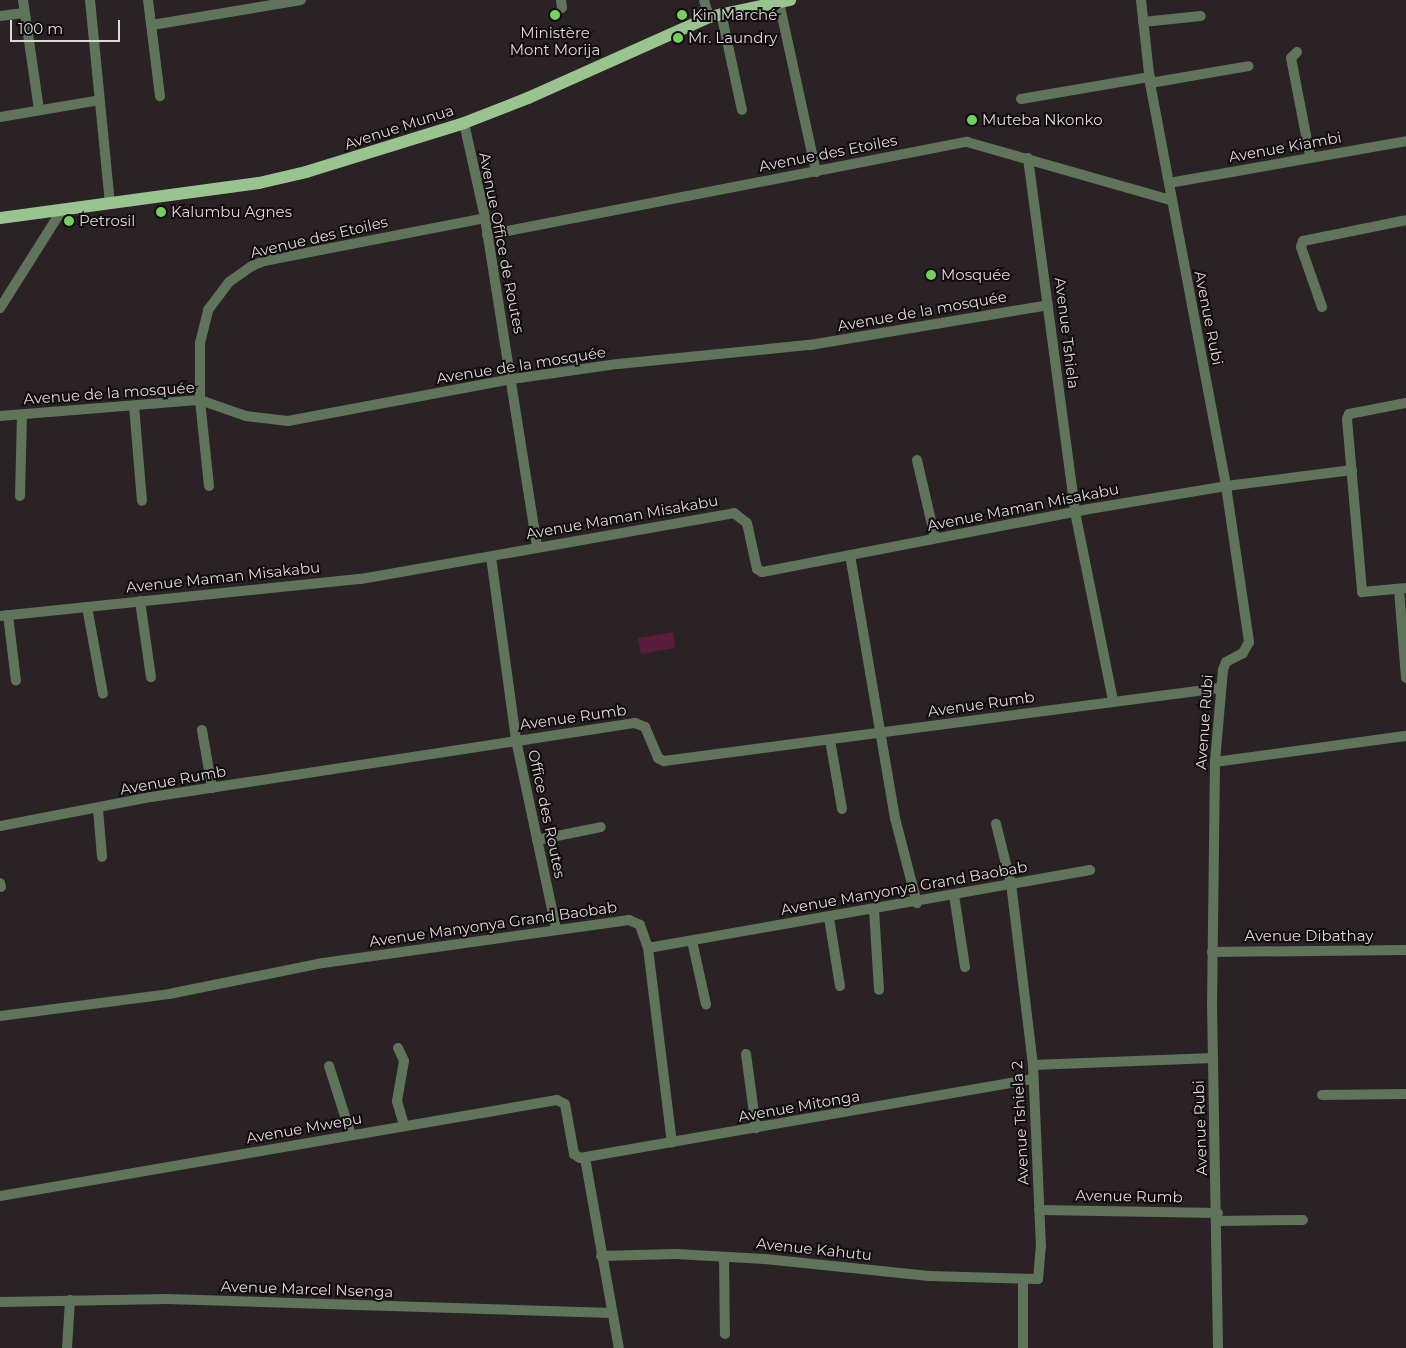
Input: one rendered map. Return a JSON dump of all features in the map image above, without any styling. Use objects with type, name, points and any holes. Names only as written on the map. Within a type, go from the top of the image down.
[{"type":"main road","name":"Avenue Munua","points":[[0,218],[283,178],[464,123],[536,95],[715,15],[784,1]]},
{"type":"street","points":[[22,0],[39,110]]},
{"type":"street","points":[[90,0],[110,203]]},
{"type":"street","points":[[148,0],[160,96]]},
{"type":"street","points":[[152,25],[301,0]]},
{"type":"street","points":[[704,0],[715,15],[742,110]]},
{"type":"street","name":"Avenue Rubi","points":[[1141,0],[1150,80],[1226,486],[1249,642],[1243,653],[1226,662],[1220,688],[1215,762],[1212,952],[1218,1217],[1218,1348]]},
{"type":"street","points":[[784,1],[816,172]]},
{"type":"street","points":[[0,16],[24,13]]},
{"type":"street","points":[[1143,22],[1201,16]]},
{"type":"street","points":[[1297,52],[1291,58],[1310,156]]},
{"type":"street","points":[[1021,98],[1249,66]]},
{"type":"street","points":[[0,117],[100,100]]},
{"type":"street","name":"Avenue Office de Routes","points":[[464,123],[485,218],[512,379],[537,547]]},
{"type":"street","name":"Avenue des Etoiles","points":[[487,235],[967,142],[1171,200]]},
{"type":"street","name":"Avenue Kiambi","points":[[1169,183],[1310,156],[1406,142]]},
{"type":"street","name":"Avenue Tshiela","points":[[1028,158],[1075,512],[1113,700]]},
{"type":"street","points":[[0,308],[62,210]]},
{"type":"street","name":"Avenue des Etoiles","points":[[209,486],[200,400],[200,342],[205,318],[215,299],[240,273],[264,261],[485,218]]},
{"type":"street","points":[[1322,307],[1301,247],[1304,240],[1406,220]]},
{"type":"street","name":"Avenue de la mosquée","points":[[0,416],[200,400],[246,416],[288,421],[512,379],[618,364],[810,345],[1048,304]]},
{"type":"street","points":[[1406,403],[1347,416],[1362,592],[1402,589],[1406,678]]},
{"type":"street","points":[[134,406],[142,502]]},
{"type":"street","points":[[20,496],[22,415]]},
{"type":"street","points":[[917,460],[935,538]]},
{"type":"street","name":"Avenue Maman Misakabu","points":[[4,615],[361,579],[734,513],[747,523],[760,572],[1075,512],[1226,486],[1352,470]]},
{"type":"street","points":[[850,554],[895,818],[916,903]]},
{"type":"street","name":"Office des Routes","points":[[491,557],[516,740],[556,928]]},
{"type":"street","points":[[140,601],[151,678]]},
{"type":"street","points":[[87,607],[103,694]]},
{"type":"street","points":[[4,615],[16,681]]},
{"type":"street","name":"Avenue Rumb","points":[[0,826],[212,788],[516,740],[640,724],[647,730],[658,758],[664,761],[881,734],[1113,700],[1220,688]]},
{"type":"street","points":[[202,730],[212,788]]},
{"type":"street","points":[[1215,762],[1406,736]]},
{"type":"street","points":[[830,740],[842,809]]},
{"type":"street","points":[[98,809],[102,857]]},
{"type":"street","name":"Avenue Tshiela 2","points":[[996,824],[1010,884],[1033,1065],[1040,1275],[1036,1280],[1023,1280]]},
{"type":"street","points":[[537,840],[601,828]]},
{"type":"street","name":"Avenue Manyonya Grand Baobab","points":[[0,1016],[160,995],[323,963],[556,928],[635,921],[640,925],[648,948],[916,903],[1090,870]]},
{"type":"street","points":[[0,882],[1,887]]},
{"type":"street","points":[[954,895],[965,967]]},
{"type":"street","points":[[874,910],[879,990]]},
{"type":"street","points":[[829,918],[840,986]]},
{"type":"street","points":[[692,941],[706,1004]]},
{"type":"street","points":[[648,948],[672,1142]]},
{"type":"street","name":"Avenue Dibathay","points":[[1212,952],[1406,950]]},
{"type":"street","points":[[398,1048],[404,1061],[397,1101],[404,1126]]},
{"type":"street","points":[[746,1054],[756,1128]]},
{"type":"street","points":[[1033,1065],[1213,1058]]},
{"type":"street","points":[[329,1066],[351,1135]]},
{"type":"street","name":"Avenue Mitonga","points":[[585,1158],[1033,1079]]},
{"type":"street","points":[[1322,1095],[1406,1094]]},
{"type":"street","name":"Avenue Mwepu","points":[[0,1196],[561,1100],[566,1108],[573,1150],[576,1157],[585,1158]]},
{"type":"street","points":[[585,1158],[601,1256],[619,1348]]},
{"type":"street","name":"Avenue Rumb","points":[[1039,1210],[1218,1217]]},
{"type":"street","points":[[1218,1217],[1303,1220]]},
{"type":"street","name":"Avenue Kahutu","points":[[601,1256],[724,1256],[929,1276],[1023,1280]]},
{"type":"street","points":[[724,1256],[725,1334]]},
{"type":"street","points":[[1023,1280],[1023,1348]]},
{"type":"street","name":"Avenue Marcel Nsenga","points":[[0,1302],[168,1299],[612,1313]]},
{"type":"street","points":[[67,1348],[70,1300]]},
{"type":"shaded area","points":[[673,632],[675,648],[641,654],[638,638]]},
{"type":"place","name":"Ministère Mont Morija","points":[[555,15]]},
{"type":"place","name":"Kin Marché","points":[[682,15]]},
{"type":"place","name":"Mr. Laundry","points":[[678,38]]},
{"type":"place","name":"Muteba Nkonko","points":[[972,120]]},
{"type":"place","name":"Kalumbu Agnes","points":[[161,212]]},
{"type":"place","name":"Petrosil","points":[[69,221]]},
{"type":"place","name":"Mosquée","points":[[931,275]]}]
